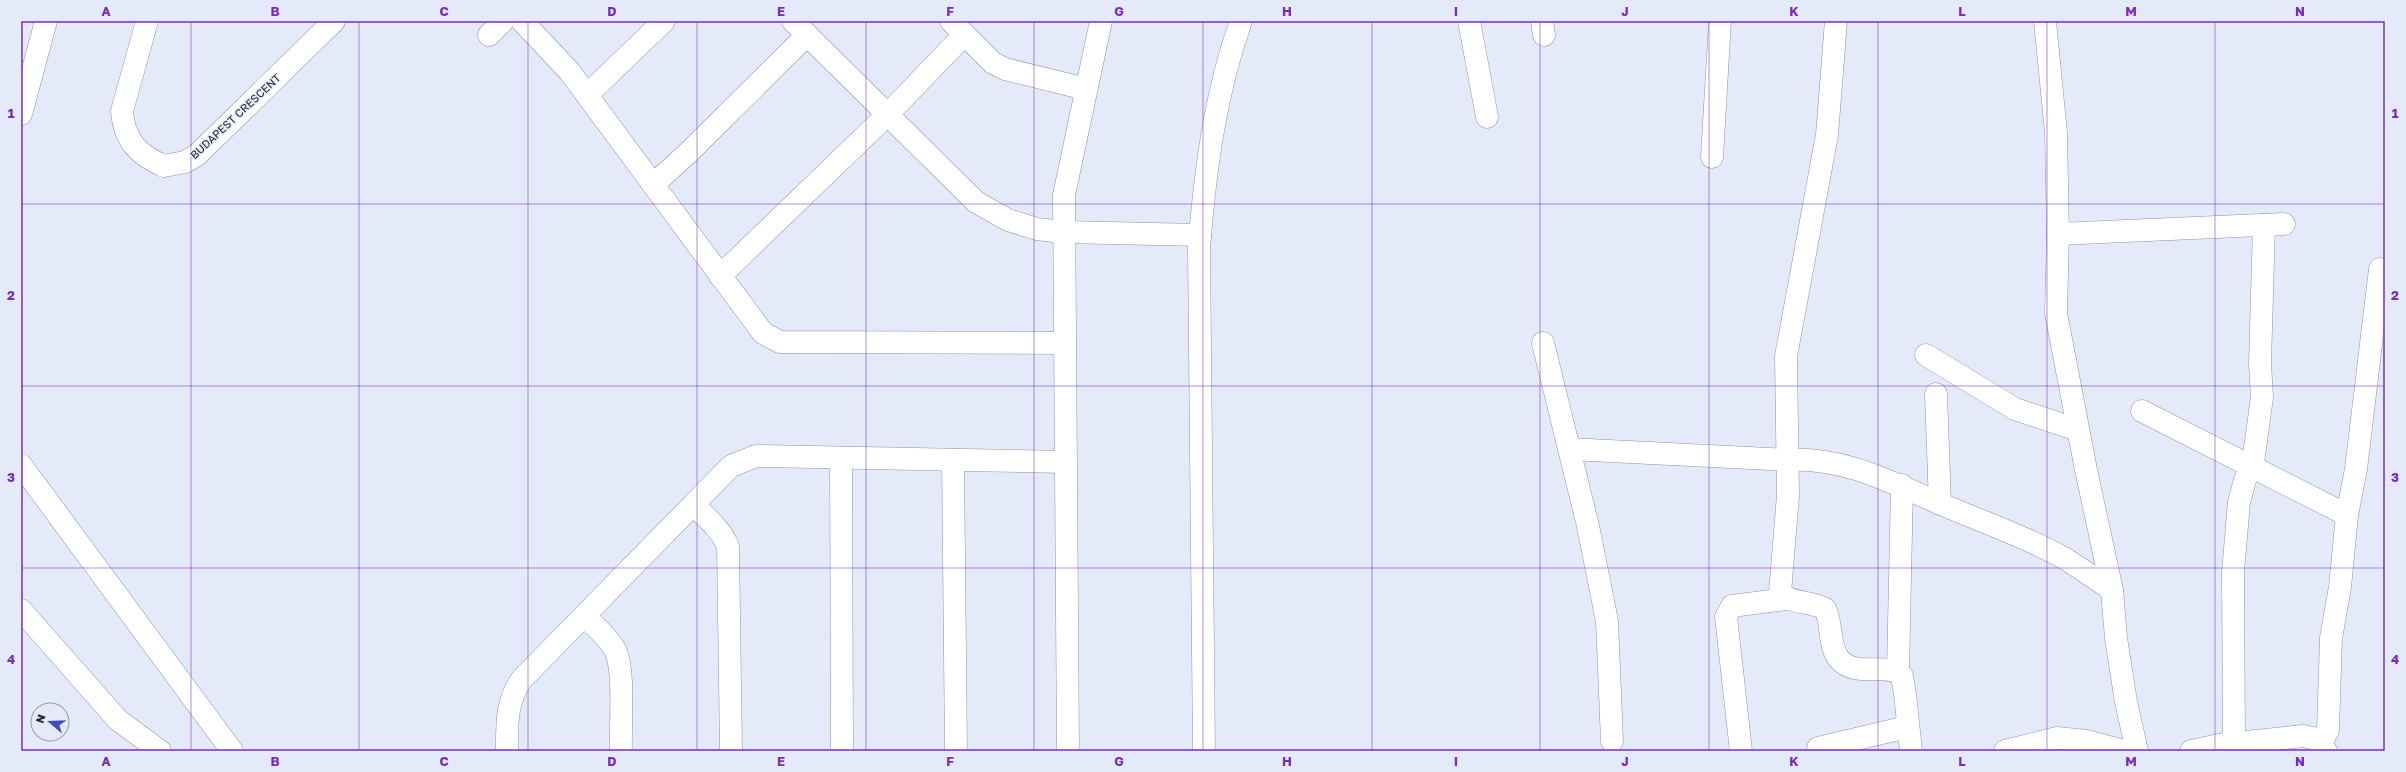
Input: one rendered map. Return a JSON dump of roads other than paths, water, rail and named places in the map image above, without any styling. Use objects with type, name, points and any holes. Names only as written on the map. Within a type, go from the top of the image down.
[{"type":"street","points":[[21,114],[46,21]]},
{"type":"street","name":"BUDAPEST CRESCENT","points":[[147,21],[122,111],[123,124],[128,138],[137,151],[164,166],[185,162],[197,155],[334,21]]},
{"type":"street","points":[[522,21],[569,71],[763,333],[780,342],[1064,343]]},
{"type":"street","points":[[587,95],[664,21]]},
{"type":"street","points":[[1068,751],[1063,232],[1064,195],[1101,21]]},
{"type":"street","points":[[1204,751],[1198,302],[1200,235],[1203,194],[1214,124],[1227,61],[1241,21]]},
{"type":"street","points":[[1469,21],[1487,117]]},
{"type":"street","points":[[1712,157],[1720,21]]},
{"type":"street","points":[[1786,599],[1780,593],[1780,581],[1788,494],[1786,356],[1827,135],[1836,21]]},
{"type":"street","points":[[2045,21],[2056,133],[2058,234],[2056,313],[2078,430],[2112,590],[2116,638],[2126,702],[2137,751]]},
{"type":"street","points":[[653,185],[689,152],[800,28],[976,202],[1008,220],[1037,229],[1063,232],[1200,235]]},
{"type":"street","points":[[720,276],[887,115],[958,28],[993,63],[1005,69],[1086,89]]},
{"type":"street","points":[[2058,234],[2274,224],[2260,364],[2262,396],[2258,436],[2239,502],[2233,572],[2234,743]]},
{"type":"street","points":[[2323,747],[2328,730],[2331,638],[2340,587],[2347,515],[2356,470],[2380,269]]},
{"type":"street","points":[[1543,343],[1588,526],[1607,621],[1612,742]]},
{"type":"street","points":[[1926,356],[2015,409],[2078,430]]},
{"type":"street","points":[[1936,394],[1940,504]]},
{"type":"street","points":[[2142,411],[2250,468],[2347,515]]},
{"type":"street","points":[[1569,449],[1788,460],[1813,459],[1848,466],[1902,484],[1940,504],[2020,537],[2063,558],[2112,590]]},
{"type":"street","points":[[507,751],[507,715],[516,688],[584,616],[731,466],[742,460],[756,456],[1065,462]]},
{"type":"street","points":[[841,458],[842,751]]},
{"type":"street","points":[[953,460],[956,751]]},
{"type":"street","points":[[21,465],[232,751]]},
{"type":"street","points":[[1898,672],[1902,484]]},
{"type":"street","points":[[693,505],[723,534],[728,546],[732,751]]},
{"type":"street","points":[[1741,751],[1726,617],[1732,606],[1786,599],[1809,603],[1825,609],[1835,653],[1845,664],[1861,670],[1898,672],[1902,676],[1910,751]]},
{"type":"street","points":[[21,610],[118,720],[160,751]]},
{"type":"street","points":[[584,616],[609,641],[616,651],[619,669],[621,751]]},
{"type":"street","points":[[1818,748],[1907,727]]},
{"type":"street","points":[[2191,751],[2234,743],[2303,736],[2317,739],[2323,747]]},
{"type":"street","points":[[2005,751],[2057,738],[2087,741],[2124,751]]}]
